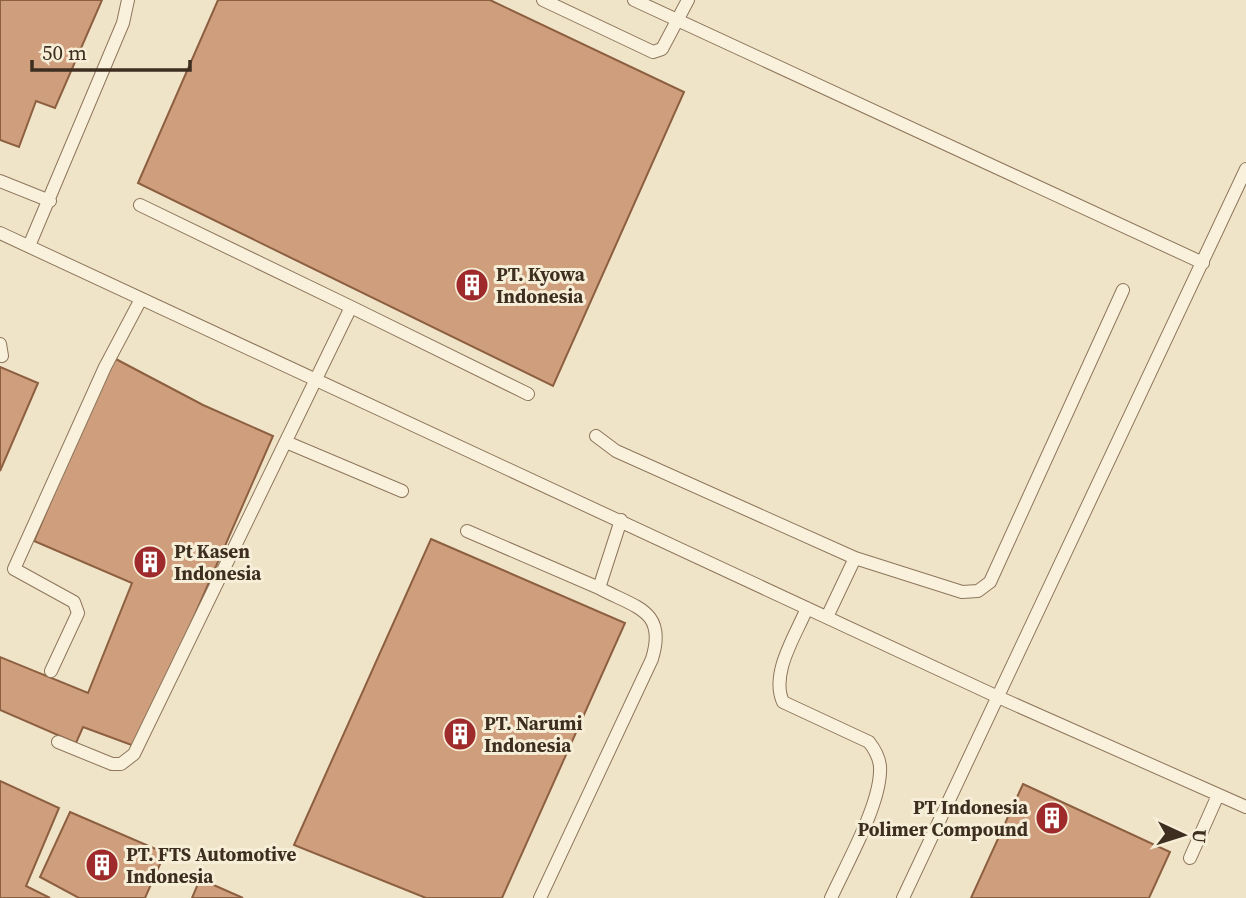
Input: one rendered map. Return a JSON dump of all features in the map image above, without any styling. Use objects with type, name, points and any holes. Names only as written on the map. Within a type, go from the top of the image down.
[{"type":"lane","points":[[29,246],[122,23],[128,0]]},
{"type":"lane","points":[[543,0],[653,52],[662,49],[688,0]]},
{"type":"lane","points":[[634,0],[1203,263]]},
{"type":"lane","points":[[903,898],[1246,169]]},
{"type":"lane","points":[[0,181],[50,201]]},
{"type":"lane","points":[[140,205],[528,394]]},
{"type":"lane","points":[[0,233],[998,697],[1246,807]]},
{"type":"lane","points":[[596,436],[616,451],[855,558],[962,592],[978,591],[990,582],[1123,290]]},
{"type":"lane","points":[[51,671],[78,613],[78,607],[74,602],[14,569],[105,367],[141,299]]},
{"type":"lane","points":[[58,742],[112,764],[121,764],[134,754],[351,307]]},
{"type":"lane","points":[[286,442],[402,491]]},
{"type":"lane","points":[[599,588],[621,520]]},
{"type":"lane","points":[[467,531],[599,588],[651,616],[657,628],[658,639],[652,659],[540,898]]},
{"type":"lane","points":[[827,617],[855,558]]},
{"type":"lane","points":[[807,608],[778,678],[783,702],[869,742],[877,753],[881,770],[878,792],[831,898]]},
{"type":"lane","points":[[1190,858],[1218,795]]},
{"type":"building","points":[[0,0],[102,0],[55,108],[36,101],[19,147],[0,140]]},
{"type":"building","name":"PT. Kyowa Indonesia","points":[[218,0],[490,0],[684,92],[553,386],[138,183]]},
{"type":"building","name":"Pt Kasen Indonesia","points":[[112,357],[203,405],[273,436],[137,747],[83,727],[76,743],[0,710],[0,657],[88,693],[132,583],[34,541]]},
{"type":"building","points":[[0,367],[38,383],[0,471]]},
{"type":"building","name":"PT. Narumi Indonesia","points":[[431,539],[625,623],[502,898],[426,898],[294,845]]},
{"type":"building","points":[[0,781],[59,808],[26,886],[50,898],[0,898]]},
{"type":"building","name":"PT Indonesia Polimer Compound","points":[[1023,784],[1170,852],[1149,898],[971,898]]},
{"type":"building","name":"PT. FTS Automotive Indonesia","points":[[70,812],[165,853],[145,898],[79,898],[40,877]]},
{"type":"building","points":[[200,879],[243,898],[192,898]]},
{"type":"place","name":"PT. Kyowa Indonesia","points":[[472,285]]},
{"type":"place","name":"Pt Kasen Indonesia","points":[[150,562]]},
{"type":"place","name":"PT. Narumi Indonesia","points":[[460,734]]},
{"type":"place","name":"PT Indonesia Polimer Compound","points":[[1052,818]]},
{"type":"place","name":"PT. FTS Automotive Indonesia","points":[[102,865]]}]
